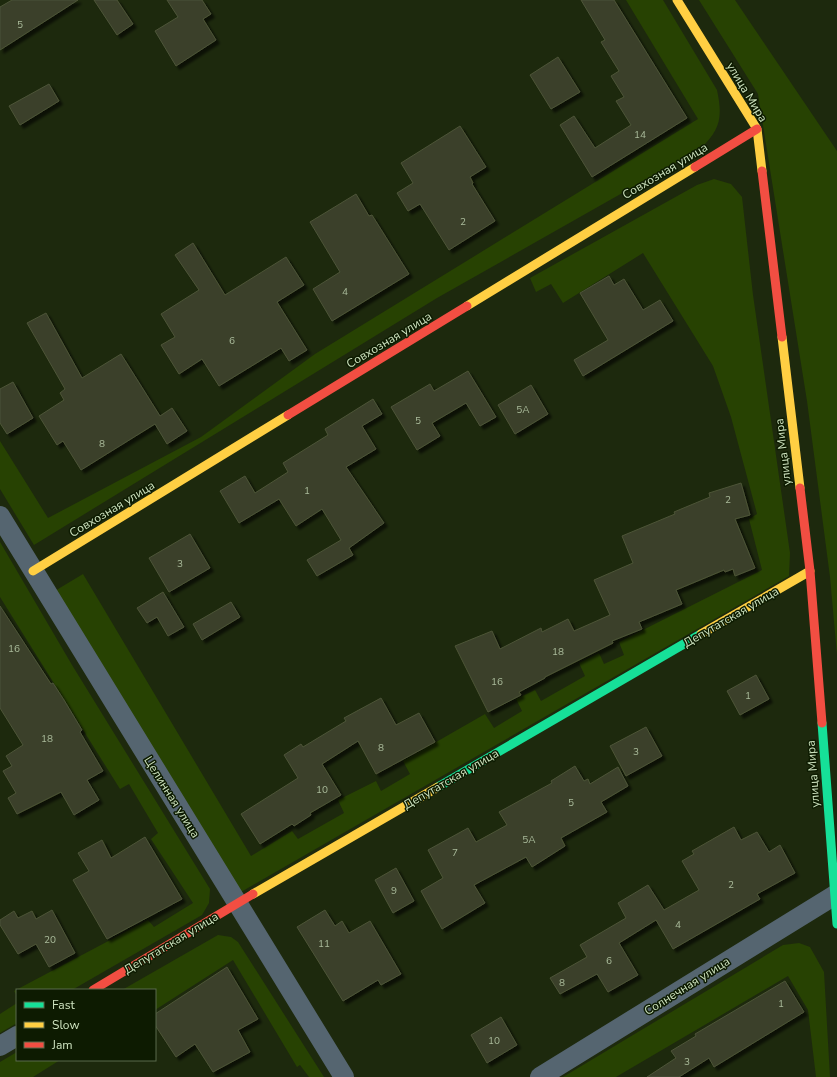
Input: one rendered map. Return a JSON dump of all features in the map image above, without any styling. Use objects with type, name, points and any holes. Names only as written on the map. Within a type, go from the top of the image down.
[{"type":"street","name":"улица Мира","points":[[677,0],[757,129],[810,571],[837,924]]},
{"type":"street","name":"Совхозная улица","points":[[33,571],[757,129]]},
{"type":"street","name":"Целинная улица","points":[[0,516],[344,1077]]},
{"type":"street","name":"Депутатская улица","points":[[95,989],[237,903],[810,571]]},
{"type":"street","name":"Солнечная улица","points":[[540,1077],[835,895]]},
{"type":"street","points":[[0,1046],[16,1037]]},
{"type":"green space","points":[[626,0],[663,0],[717,90],[720,108],[718,123],[712,136],[700,149],[437,298],[34,545],[0,489],[0,441],[48,518],[201,437],[315,354],[698,119]]},
{"type":"green space","points":[[699,0],[735,0],[837,151],[837,655],[830,577],[807,401],[758,94]]},
{"type":"green space","points":[[714,179],[731,184],[742,197],[753,295],[790,553],[789,576],[241,892],[53,592],[83,574],[251,856],[292,831],[298,839],[344,813],[338,800],[376,781],[381,791],[410,774],[403,761],[485,714],[494,728],[522,711],[516,699],[535,690],[541,701],[585,676],[579,663],[599,653],[604,664],[624,655],[619,642],[762,570],[749,519],[757,514],[731,417],[713,366],[643,253],[563,303],[551,284],[536,292],[530,278],[697,185]]},
{"type":"green space","points":[[0,542],[72,665],[210,889],[209,903],[202,915],[74,989],[18,989],[148,920],[154,927],[193,903],[151,839],[158,833],[129,784],[120,789],[0,597]]},
{"type":"green space","points":[[218,935],[231,937],[238,942],[324,1077],[309,1077],[300,1065],[297,1067],[233,960],[156,1009],[156,989],[124,989]]},
{"type":"green space","points":[[799,943],[810,947],[824,972],[830,1077],[816,1077],[808,1010],[788,976],[616,1077],[563,1077],[783,945]]},
{"type":"green space","points":[[16,1004],[16,1024],[0,1033],[0,1014]]},
{"type":"green space","points":[[16,1053],[16,1061],[58,1061],[33,1077],[0,1077],[0,1062]]},
{"type":"building","points":[[12,0],[78,0],[0,50],[0,7]]},
{"type":"building","points":[[94,0],[117,0],[133,24],[117,35]]},
{"type":"building","points":[[167,0],[202,0],[211,14],[203,19],[216,40],[176,66],[155,31],[178,17]]},
{"type":"building","points":[[581,0],[614,0],[687,118],[592,177],[560,125],[574,116],[595,148],[631,125],[616,101],[624,97],[611,76],[619,71],[601,42],[605,40]]},
{"type":"building","points":[[558,57],[580,92],[551,109],[530,75]]},
{"type":"building","points":[[49,84],[59,101],[20,125],[9,106]]},
{"type":"building","points":[[460,126],[486,167],[470,177],[473,183],[472,184],[495,221],[449,250],[420,204],[408,211],[397,193],[413,183],[401,163]]},
{"type":"building","points":[[356,194],[369,216],[372,215],[409,274],[332,321],[313,289],[340,272],[310,222]]},
{"type":"building","points":[[193,243],[225,295],[286,257],[304,285],[277,302],[307,350],[289,361],[281,348],[219,386],[202,359],[179,374],[161,345],[175,337],[161,314],[199,290],[175,255]]},
{"type":"building","points":[[609,276],[614,285],[624,279],[643,310],[660,300],[673,321],[583,376],[574,360],[608,340],[580,293]]},
{"type":"building","points":[[46,313],[82,378],[121,354],[160,416],[172,408],[187,431],[167,444],[155,424],[81,470],[63,441],[57,445],[39,416],[64,400],[60,393],[65,389],[27,323]]},
{"type":"building","points":[[468,371],[496,417],[480,426],[466,403],[432,423],[440,436],[417,450],[391,407],[430,384],[434,391]]},
{"type":"building","points":[[13,382],[33,418],[7,434],[0,423],[0,389]]},
{"type":"building","points":[[531,385],[548,414],[515,434],[498,405]]},
{"type":"building","points":[[373,399],[382,414],[362,426],[376,449],[346,467],[384,523],[349,548],[353,555],[317,576],[307,560],[341,540],[322,509],[296,526],[279,499],[239,523],[220,491],[245,476],[255,493],[288,472],[283,463],[328,435],[325,429]]},
{"type":"building","points":[[741,483],[750,515],[735,519],[755,568],[735,576],[733,569],[725,572],[724,570],[676,590],[682,604],[639,622],[642,629],[612,641],[613,643],[545,677],[519,692],[521,695],[488,712],[455,646],[492,631],[500,649],[541,628],[542,632],[568,619],[574,631],[610,615],[594,580],[633,563],[622,536],[675,514],[674,512],[710,497],[709,493]]},
{"type":"building","points":[[190,534],[210,568],[169,592],[149,558]]},
{"type":"building","points":[[163,592],[184,627],[168,636],[157,617],[147,623],[137,608]]},
{"type":"building","points":[[231,602],[240,617],[202,640],[193,624]]},
{"type":"building","points":[[0,606],[51,684],[53,683],[64,700],[82,730],[80,732],[103,771],[87,780],[99,800],[74,815],[61,792],[17,814],[8,798],[16,793],[3,771],[12,766],[6,756],[23,745],[0,708]]},
{"type":"building","points":[[756,675],[769,699],[740,715],[727,691]]},
{"type":"building","points":[[381,698],[396,725],[419,713],[435,742],[376,774],[358,741],[322,764],[341,795],[310,813],[311,815],[294,826],[292,824],[260,844],[241,814],[298,778],[284,755],[301,744],[303,747],[346,721],[344,718]]},
{"type":"building","points":[[646,727],[662,756],[626,776],[610,746]]},
{"type":"building","points":[[575,766],[584,781],[588,779],[590,784],[618,767],[628,786],[601,802],[607,812],[561,838],[565,846],[532,867],[526,857],[474,885],[485,903],[442,929],[421,891],[443,878],[428,850],[468,828],[476,842],[507,825],[499,812],[552,783],[551,781]]},
{"type":"building","points":[[734,827],[741,840],[757,832],[769,852],[780,845],[795,873],[757,894],[760,899],[673,949],[656,920],[619,943],[638,975],[608,992],[597,974],[560,994],[550,978],[587,957],[580,945],[626,918],[618,903],[648,885],[664,910],[699,890],[682,861],[694,854],[692,851]]},
{"type":"building","points":[[145,837],[182,899],[107,939],[73,880],[89,871],[78,853],[102,840],[111,858]]},
{"type":"building","points":[[396,868],[414,901],[393,913],[375,880]]},
{"type":"building","points":[[52,910],[75,953],[49,967],[36,944],[18,954],[0,925],[0,920],[14,911],[18,918],[32,911],[36,919]]},
{"type":"building","points":[[325,910],[335,926],[342,921],[349,933],[370,921],[401,974],[381,985],[378,980],[343,1001],[297,927]]},
{"type":"building","points":[[227,967],[258,1019],[238,1030],[250,1052],[213,1072],[195,1044],[176,1057],[156,1027],[156,1013]]},
{"type":"building","points":[[785,981],[804,1012],[714,1067],[709,1058],[679,1077],[647,1077],[676,1058],[671,1051],[696,1036],[695,1034]]},
{"type":"building","points":[[501,1017],[517,1045],[487,1063],[471,1035]]},
{"type":"traffic: fast","points":[[438,787],[701,634]]},
{"type":"traffic: fast","points":[[822,723],[837,924]]},
{"type":"traffic: slow","points":[[677,0],[757,129],[762,171]]},
{"type":"traffic: slow","points":[[467,306],[695,167]]},
{"type":"traffic: slow","points":[[782,337],[800,488]]},
{"type":"traffic: slow","points":[[33,571],[288,415]]},
{"type":"traffic: slow","points":[[701,634],[810,571]]},
{"type":"traffic: slow","points":[[253,894],[438,787]]},
{"type":"traffic: jam","points":[[695,167],[757,129]]},
{"type":"traffic: jam","points":[[762,171],[782,337]]},
{"type":"traffic: jam","points":[[288,415],[467,306]]},
{"type":"traffic: jam","points":[[800,488],[810,571],[822,723]]},
{"type":"traffic: jam","points":[[95,989],[253,894]]}]
